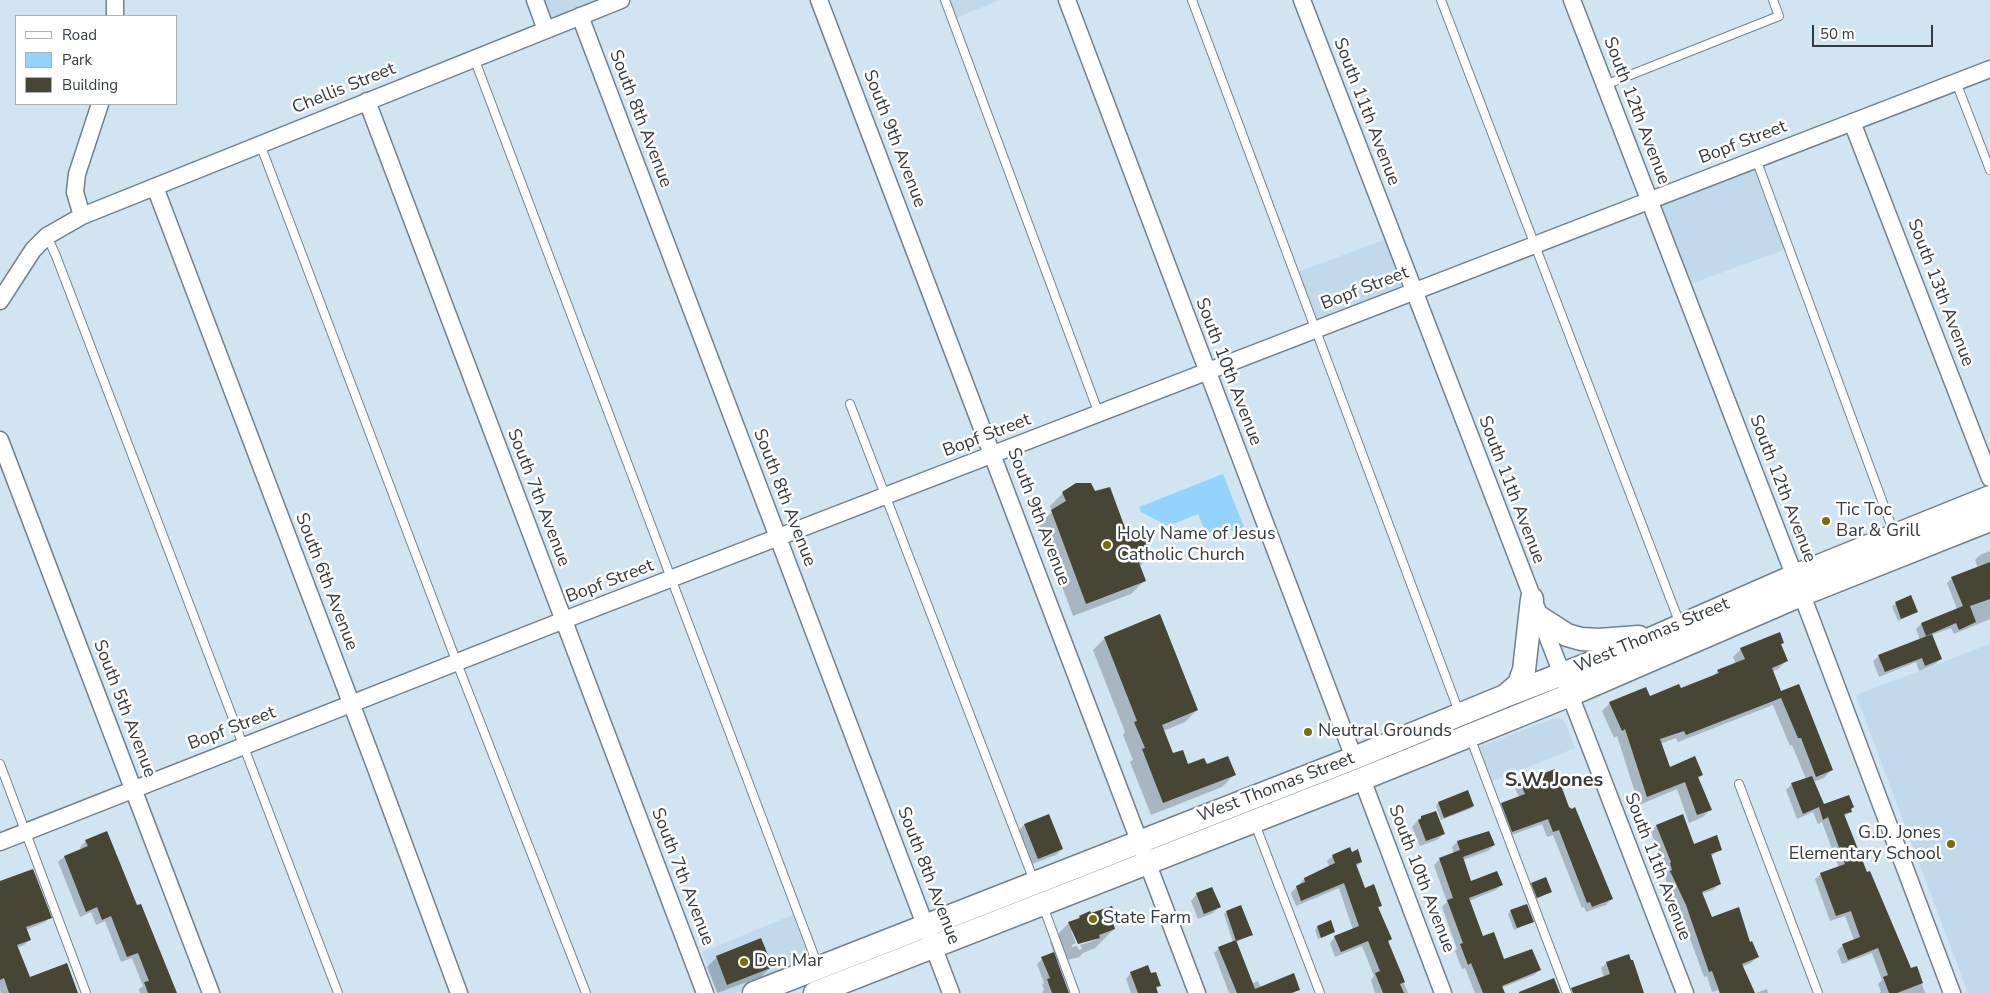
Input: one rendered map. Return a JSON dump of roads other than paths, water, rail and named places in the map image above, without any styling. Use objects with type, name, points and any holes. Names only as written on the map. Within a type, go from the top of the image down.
[{"type":"main road","name":"West Thomas Street","points":[[930,936],[1042,904],[1254,822],[1570,695],[1797,586],[1895,535],[1990,497]]},
{"type":"main road","name":"West Thomas Street","points":[[754,993],[822,986],[930,936],[1034,882],[1354,758],[1673,629],[1990,520]]},
{"type":"main road","points":[[1505,696],[1519,684],[1524,670],[1535,608],[1571,637],[1589,640],[1615,639],[1673,629]]},
{"type":"street","points":[[115,0],[115,15]]},
{"type":"street","points":[[534,0],[546,30]]},
{"type":"street","name":"Chellis Street","points":[[0,301],[33,250],[47,236],[82,216],[621,0]]},
{"type":"street","name":"South 9th Avenue","points":[[819,0],[1197,993]]},
{"type":"street","name":"South 10th Avenue","points":[[1066,0],[1354,758]]},
{"type":"street","name":"South 11th Avenue","points":[[1302,0],[1685,993]]},
{"type":"street","name":"South 12th Avenue","points":[[1572,0],[1952,993]]},
{"type":"street","name":"South 8th Avenue","points":[[580,16],[951,993]]},
{"type":"street","name":"Bopf Street","points":[[0,842],[457,662],[1990,69]]},
{"type":"street","name":"South 7th Avenue","points":[[367,101],[563,621],[706,993]]},
{"type":"street","points":[[82,216],[75,192],[77,174],[100,105]]},
{"type":"street","name":"South 13th Avenue","points":[[1852,122],[1990,478]]},
{"type":"street","name":"South 6th Avenue","points":[[155,187],[351,704],[458,993]]},
{"type":"street","name":"South 5th Avenue","points":[[0,440],[211,993]]},
{"type":"street","name":"South 10th Avenue","points":[[1362,779],[1443,993]]},
{"type":"lane","points":[[945,0],[1098,414]]},
{"type":"lane","points":[[1192,0],[1460,714]]},
{"type":"lane","points":[[1441,0],[1534,245],[1673,629]]},
{"type":"lane","points":[[1605,85],[1778,16],[1772,0]]},
{"type":"lane","points":[[474,58],[671,579],[822,986]]},
{"type":"lane","points":[[1956,82],[1990,170]]},
{"type":"lane","points":[[260,144],[457,662],[586,993]]},
{"type":"lane","points":[[1756,159],[1895,535]]},
{"type":"lane","points":[[47,236],[338,993]]},
{"type":"lane","points":[[850,404],[1034,882]]},
{"type":"lane","points":[[1469,735],[1567,993]]},
{"type":"lane","points":[[0,764],[86,993]]},
{"type":"lane","points":[[1739,784],[1818,993]]},
{"type":"lane","points":[[1254,822],[1320,993]]},
{"type":"lane","points":[[1042,904],[1076,993]]},
{"type":"place","name":"Tic Toc Bar & Grill","points":[[1826,521]]},
{"type":"place","name":"Holy Name of Jesus Catholic Church","points":[[1107,545]]},
{"type":"place","name":"Neutral Grounds","points":[[1308,732]]},
{"type":"place","name":"G.D. Jones Elementary School","points":[[1951,844]]},
{"type":"place","name":"State Farm","points":[[1093,919]]},
{"type":"place","name":"Den Mar","points":[[744,962]]},
{"type":"district","name":"S.W. Jones","points":[[1554,781]]}]
